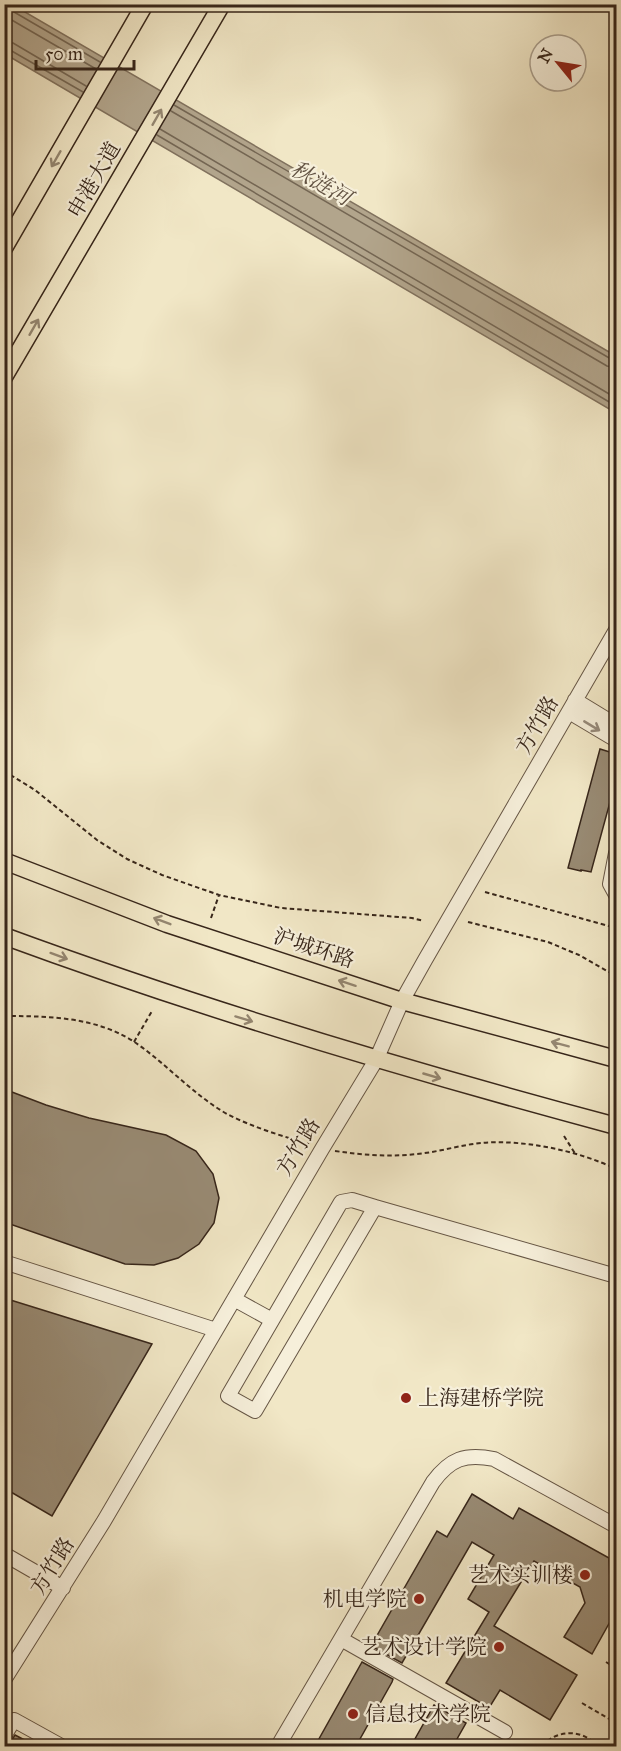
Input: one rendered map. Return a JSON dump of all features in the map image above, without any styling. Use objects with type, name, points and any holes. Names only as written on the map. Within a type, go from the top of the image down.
[{"type":"main road","name":"申港大道","points":[[4,248],[145,4]]},
{"type":"main road","name":"申港大道","points":[[4,378],[222,4]]},
{"type":"main road","name":"沪城环路","points":[[4,861],[167,924],[402,1001],[616,1059]]},
{"type":"main road","points":[[4,936],[215,1010],[376,1060],[616,1126]]},
{"type":"street","name":"方竹路","points":[[4,1680],[110,1511],[321,1149],[376,1060],[402,1001],[616,630]]},
{"type":"street","points":[[572,706],[616,725]]},
{"type":"street","points":[[572,706],[616,740]]},
{"type":"street","points":[[616,853],[610,884],[616,895]]},
{"type":"street","points":[[375,1207],[255,1411],[228,1396],[341,1202],[352,1200],[616,1276]]},
{"type":"street","points":[[4,1262],[216,1330]]},
{"type":"street","points":[[234,1299],[272,1320]]},
{"type":"street","points":[[279,1746],[433,1482],[451,1462],[480,1456],[494,1459],[616,1526]]},
{"type":"street","points":[[4,1554],[63,1588]]},
{"type":"street","points":[[341,1639],[505,1732]]},
{"type":"street","points":[[4,1736],[14,1720],[61,1746]]},
{"type":"path","points":[[4,771],[35,790],[97,840],[127,859],[162,875],[219,895],[281,908],[412,918],[424,921]]},
{"type":"path","points":[[485,892],[616,928]]},
{"type":"path","points":[[211,918],[219,895]]},
{"type":"path","points":[[468,922],[548,942],[579,955],[616,976]]},
{"type":"path","points":[[134,1042],[152,1011]]},
{"type":"path","points":[[4,1016],[59,1017],[119,1033],[134,1042],[188,1088],[228,1114],[321,1149],[374,1157],[419,1154],[481,1143],[517,1142],[576,1155],[616,1169]]},
{"type":"path","points":[[564,1136],[576,1155]]},
{"type":"path","points":[[616,1545],[614,1562],[616,1587]]},
{"type":"path","points":[[606,1662],[616,1668]]},
{"type":"path","points":[[582,1703],[616,1723]]},
{"type":"path","points":[[542,1746],[558,1735],[570,1733],[581,1735],[597,1746]]},
{"type":"water","points":[[5,5],[13,5],[616,356],[616,413],[5,54]]},
{"type":"building","points":[[600,749],[616,756],[616,780],[591,872],[581,871],[568,868]]},
{"type":"building","points":[[4,1089],[89,1118],[166,1135],[196,1151],[213,1174],[219,1198],[214,1223],[199,1244],[178,1258],[154,1265],[125,1264],[4,1222]]},
{"type":"building","points":[[4,1298],[152,1344],[52,1516],[4,1488]]},
{"type":"building","points":[[472,1494],[513,1519],[519,1508],[609,1558],[610,1581],[616,1599],[616,1611],[592,1654],[564,1637],[585,1603],[580,1587],[534,1561],[494,1626],[577,1675],[550,1720],[500,1690],[489,1708],[446,1683],[489,1612],[468,1599],[494,1555],[472,1542],[402,1663],[371,1646],[437,1531],[447,1537]]},
{"type":"building","name":"信息技术学院","points":[[362,1662],[393,1679],[392,1682],[356,1746],[315,1746]]},
{"type":"building","points":[[434,1705],[466,1723],[453,1746],[411,1746]]},
{"type":"building","points":[[15,1735],[36,1746],[8,1746]]},
{"type":"place","name":"上海建桥学院","points":[[406,1398]]},
{"type":"place","name":"艺术实训楼","points":[[585,1575]]},
{"type":"place","name":"机电学院","points":[[419,1599]]},
{"type":"place","name":"艺术设计学院","points":[[499,1647]]},
{"type":"place","name":"信息技术学院","points":[[353,1714]]},
{"type":"water label","name":"秋涟河","points":[[321,183]]}]
